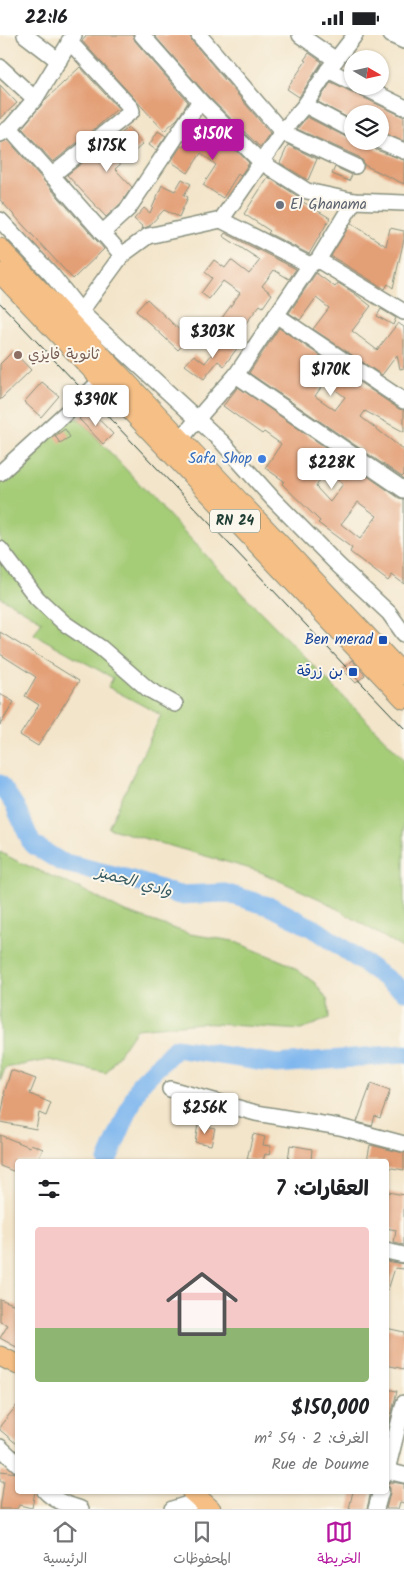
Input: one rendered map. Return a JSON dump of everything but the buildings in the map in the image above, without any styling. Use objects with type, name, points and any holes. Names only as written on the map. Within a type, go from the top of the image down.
[{"type":"main road","name":"RN 24","points":[[0,248],[68,324],[181,439],[404,675]]},
{"type":"main road","name":"RN 24","points":[[0,273],[68,324],[102,380],[404,699]]},
{"type":"main road","points":[[0,1356],[15,1364]]},
{"type":"street","points":[[25,35],[59,61]]},
{"type":"street","points":[[142,35],[200,101],[261,162],[307,191],[354,201],[404,203]]},
{"type":"street","points":[[199,35],[282,132],[354,166]]},
{"type":"street","points":[[300,35],[344,75]]},
{"type":"street","points":[[221,220],[282,132],[306,105],[332,65],[355,35]]},
{"type":"street","points":[[391,35],[404,41]]},
{"type":"street","points":[[51,176],[132,111],[72,38],[35,99],[5,131],[51,176],[122,255]]},
{"type":"street","points":[[0,67],[35,99]]},
{"type":"street","points":[[379,95],[404,107]]},
{"type":"street","points":[[102,233],[128,209],[200,101]]},
{"type":"street","points":[[306,105],[344,126]]},
{"type":"street","points":[[389,145],[404,151]]},
{"type":"street","points":[[181,439],[236,375],[314,263],[354,201]]},
{"type":"street","points":[[0,219],[51,275],[68,324],[196,420],[222,442],[273,499],[338,565],[389,613],[404,634]]},
{"type":"street","points":[[68,324],[122,255],[148,236],[221,220],[314,263],[404,311]]},
{"type":"street","points":[[276,315],[404,401]]},
{"type":"street","points":[[236,375],[404,490]]},
{"type":"street","points":[[0,473],[102,380]]},
{"type":"street","points":[[0,549],[37,598],[64,623],[101,648],[148,689],[174,704]]},
{"type":"street","points":[[170,1089],[256,1113],[340,1127],[404,1144]]},
{"type":"street","points":[[389,1252],[404,1255]]},
{"type":"street","points":[[389,1468],[400,1438],[404,1403]]},
{"type":"street","points":[[0,1447],[15,1461]]},
{"type":"street","points":[[389,1473],[404,1475]]},
{"type":"street","points":[[48,1494],[81,1509]]},
{"type":"street","points":[[376,1509],[380,1494]]},
{"type":"street","points":[[172,1509],[201,1500]]},
{"type":"green space","points":[[68,417],[79,419],[218,568],[404,759],[404,949],[324,901],[258,871],[108,828],[161,715],[108,687],[113,678],[34,634],[42,621],[0,597],[0,482]]},
{"type":"green space","points":[[0,852],[81,889],[123,911],[190,934],[233,941],[289,964],[315,983],[328,1001],[329,1018],[301,1030],[201,1023],[136,1029],[106,1073],[49,1060],[5,1068],[0,1082]]},
{"type":"waterway","name":"وادي الحميز","points":[[0,784],[15,806],[32,844],[61,862],[129,879],[179,895],[225,893],[272,907],[318,931],[404,991]]},
{"type":"waterway","name":"وادي الحميز","points":[[108,1159],[140,1084],[176,1048],[277,1064],[404,1054]]},
{"type":"tram line","points":[[0,303],[404,728]]},
{"type":"place","name":"El Ghanama","points":[[280,205]]},
{"type":"place","name":"ثانوية فايزي","points":[[18,355]]},
{"type":"place","name":"Safa Shop","points":[[262,459]]},
{"type":"place","name":"Ben merad","points":[[383,640]]},
{"type":"place","name":"بن زرقة","points":[[353,672]]}]
